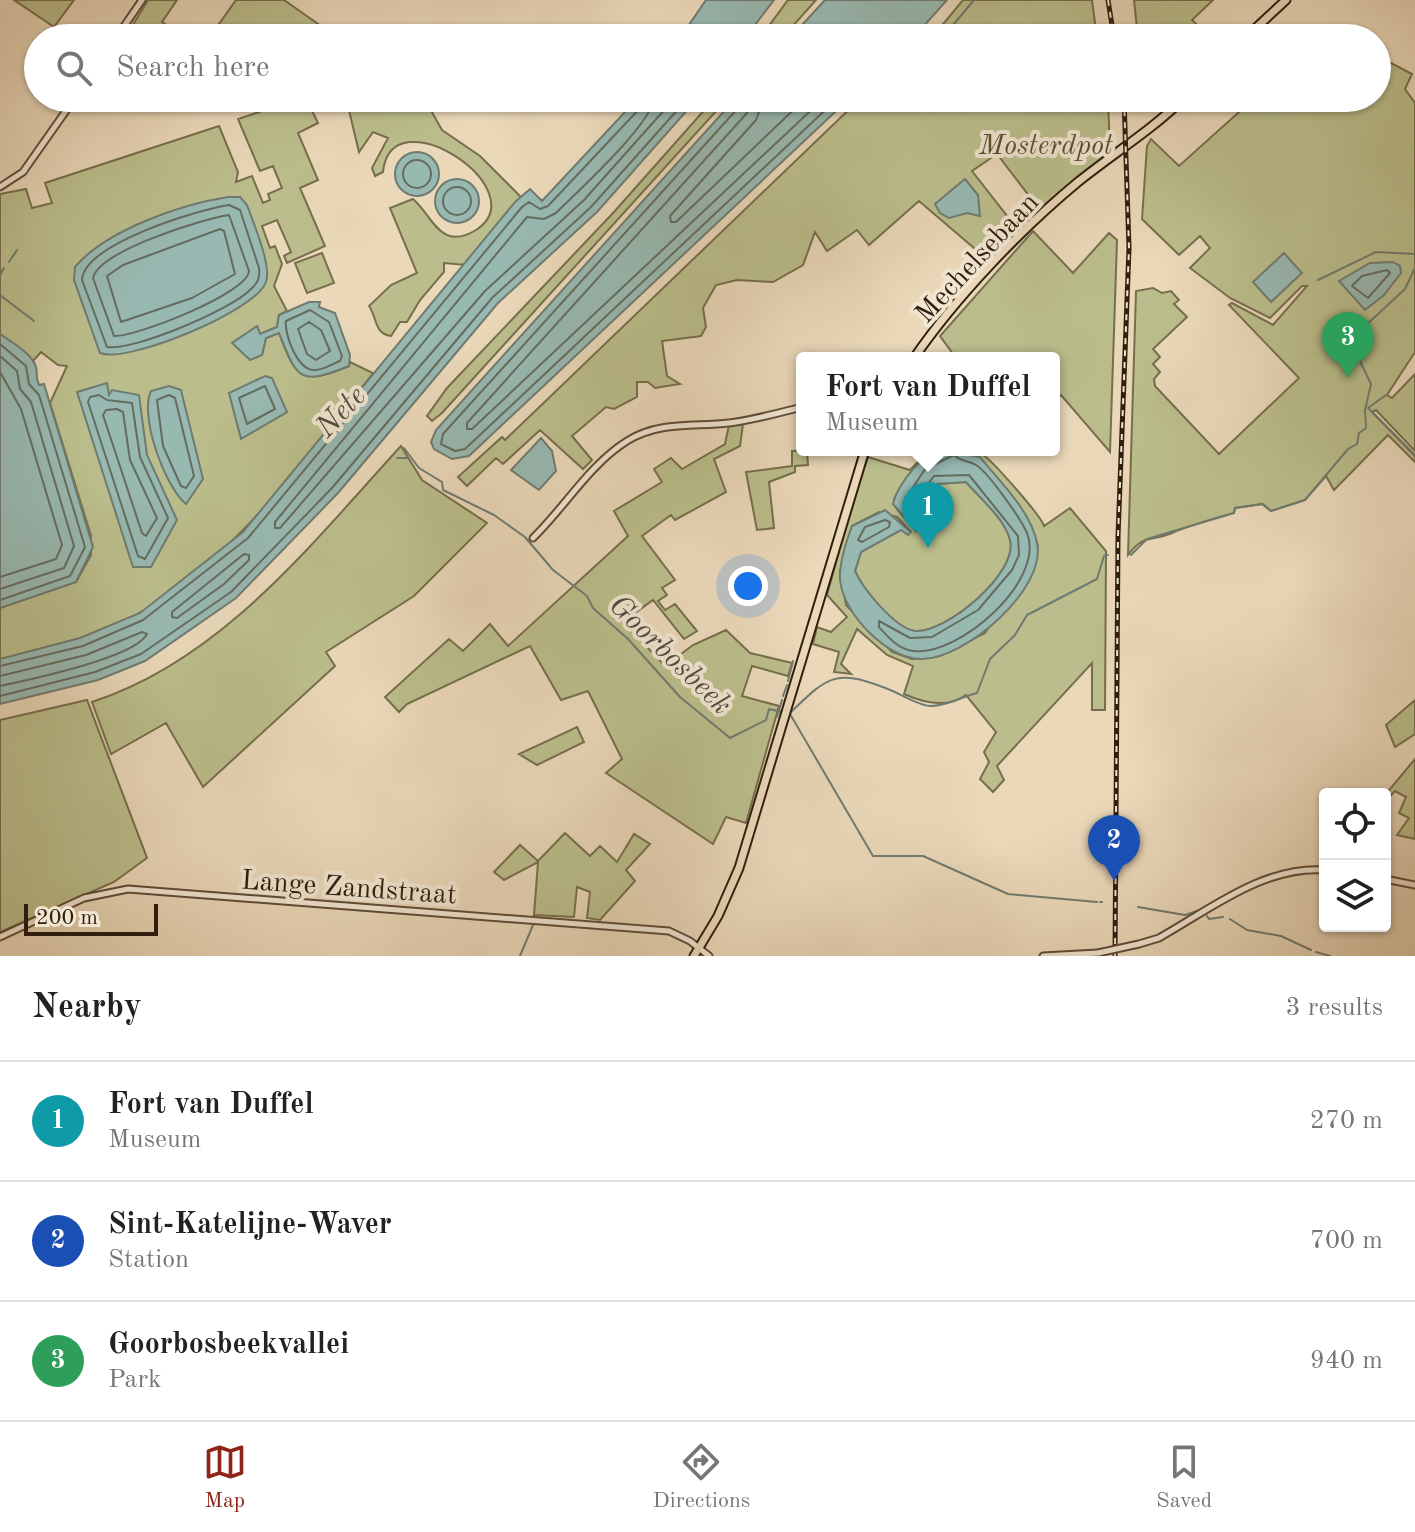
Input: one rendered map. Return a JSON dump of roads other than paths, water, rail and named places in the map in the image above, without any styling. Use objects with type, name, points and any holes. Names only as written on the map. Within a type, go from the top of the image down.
[{"type":"main road","points":[[1260,24],[1286,0]]},
{"type":"main road","name":"Mechelsebaan","points":[[919,352],[1027,229],[1076,185],[1149,131],[1169,112]]},
{"type":"main road","points":[[697,952],[739,868],[863,456]]},
{"type":"street","points":[[126,24],[142,0]]},
{"type":"street","points":[[0,187],[9,184],[26,168],[65,112]]},
{"type":"street","points":[[533,538],[578,486],[615,450],[637,435],[660,427],[730,423],[796,408]]},
{"type":"street","points":[[1043,956],[1098,953],[1159,938],[1271,877],[1294,871],[1319,870]]},
{"type":"street","points":[[1391,880],[1415,885]]},
{"type":"street","name":"Lange Zandstraat","points":[[0,937],[84,898],[128,889],[669,931],[697,952],[709,956]]},
{"type":"water","points":[[706,0],[774,0],[756,24],[690,24]]},
{"type":"water","points":[[825,0],[947,0],[926,24],[803,24]]},
{"type":"water","points":[[625,112],[686,112],[597,212],[498,303],[338,493],[236,598],[145,661],[98,680],[0,704],[0,659],[80,638],[140,613],[243,532],[515,202],[530,189],[542,201]]},
{"type":"water","points":[[723,112],[835,112],[469,456],[452,459],[434,449],[431,442],[436,430]]},
{"type":"water","points":[[417,152],[433,158],[439,174],[433,190],[417,196],[401,190],[395,174],[401,158]]},
{"type":"water","points":[[457,179],[472,186],[479,201],[472,216],[457,223],[442,216],[435,201],[442,186]]},
{"type":"water","points":[[965,179],[978,195],[980,216],[967,213],[949,218],[940,213],[935,204]]},
{"type":"water","points":[[228,197],[240,197],[247,205],[261,244],[267,275],[257,294],[216,320],[162,343],[136,351],[100,353],[74,280],[75,267],[106,241],[125,230],[168,212]]},
{"type":"water","points":[[1284,253],[1302,273],[1271,302],[1253,282]]},
{"type":"water","points":[[1393,262],[1400,266],[1401,273],[1384,295],[1365,310],[1339,281],[1370,263]]},
{"type":"water","points":[[309,302],[320,302],[319,307],[335,313],[350,355],[349,366],[320,376],[302,375],[291,361],[279,333],[266,338],[262,355],[250,360],[232,343],[257,326],[260,334],[277,327],[279,315]]},
{"type":"water","points":[[0,334],[30,357],[36,367],[39,385],[44,384],[93,547],[76,582],[0,608]]},
{"type":"water","points":[[265,376],[272,378],[287,412],[241,439],[229,393]]},
{"type":"water","points":[[107,383],[109,395],[112,390],[139,395],[147,455],[177,520],[151,567],[133,567],[77,392]]},
{"type":"water","points":[[169,386],[181,390],[203,479],[186,504],[170,483],[163,467],[148,417],[151,391]]},
{"type":"water","points":[[541,438],[552,451],[556,471],[539,490],[511,470]]},
{"type":"water","points":[[980,457],[1014,497],[1028,520],[1037,543],[1037,561],[1029,581],[999,618],[960,647],[940,656],[922,659],[895,652],[881,643],[849,606],[840,580],[843,553],[852,526],[885,510],[911,532],[908,535],[901,530],[861,552],[855,571],[865,588],[889,615],[915,631],[944,623],[961,612],[992,584],[1010,554],[1010,540],[1003,524],[966,482],[937,484],[917,511],[915,530],[893,504],[907,476],[925,458]]},
{"type":"waterway","points":[[954,24],[974,0]]},
{"type":"waterway","points":[[9,262],[17,250]]},
{"type":"waterway","points":[[1318,280],[1376,252],[1415,254]]},
{"type":"waterway","points":[[0,275],[4,268]]},
{"type":"waterway","name":"Goorbosbeek","points":[[1131,555],[1147,539],[1234,513],[1235,508],[1263,504],[1271,511],[1305,500],[1348,449],[1357,444],[1359,433],[1366,428],[1365,410],[1371,384],[1350,340],[1405,289],[1415,268]]},
{"type":"waterway","points":[[0,295],[34,321]]},
{"type":"waterway","points":[[1368,408],[1386,395]]},
{"type":"waterway","points":[[1369,409],[1415,455]]},
{"type":"waterway","name":"Goorbosbeek","points":[[404,448],[419,468],[442,482],[443,490],[494,515],[525,537],[553,570],[587,596],[593,608],[628,639],[680,697],[730,738],[766,720],[769,709],[782,712]]},
{"type":"waterway","points":[[397,458],[408,458]]},
{"type":"waterway","name":"Goorbosbeek","points":[[789,714],[814,691],[835,679],[859,679],[930,706],[977,693],[990,659],[1015,635],[1027,615],[1097,579],[1104,556],[1108,555]]},
{"type":"waterway","points":[[788,681],[793,661]]},
{"type":"waterway","points":[[783,696],[787,685]]},
{"type":"waterway","name":"Goorbosbeek","points":[[777,717],[782,700]]},
{"type":"waterway","points":[[790,714],[873,856],[923,856],[1008,894],[1097,902]]},
{"type":"waterway","points":[[1138,907],[1185,915],[1203,909]]},
{"type":"waterway","points":[[1207,916],[1209,919],[1223,917]]},
{"type":"waterway","points":[[1230,919],[1247,930],[1281,936],[1311,950]]},
{"type":"waterway","points":[[520,956],[533,925]]},
{"type":"waterway","points":[[1316,952],[1330,956]]},
{"type":"railway","points":[[1108,0],[1112,24]]},
{"type":"railway","points":[[1115,956],[1118,536],[1129,248],[1124,112]]},
{"type":"place","name":"Goorbosbeekvallei","points":[[1348,378]]},
{"type":"place","name":"Fort van Duffel","points":[[928,548]]},
{"type":"place","name":"Sint-Katelijne-Waver","points":[[1114,881]]},
{"type":"park label","name":"Mosterdpot","points":[[1046,144]]},
{"type":"water label","name":"Nete","points":[[340,411]]}]
